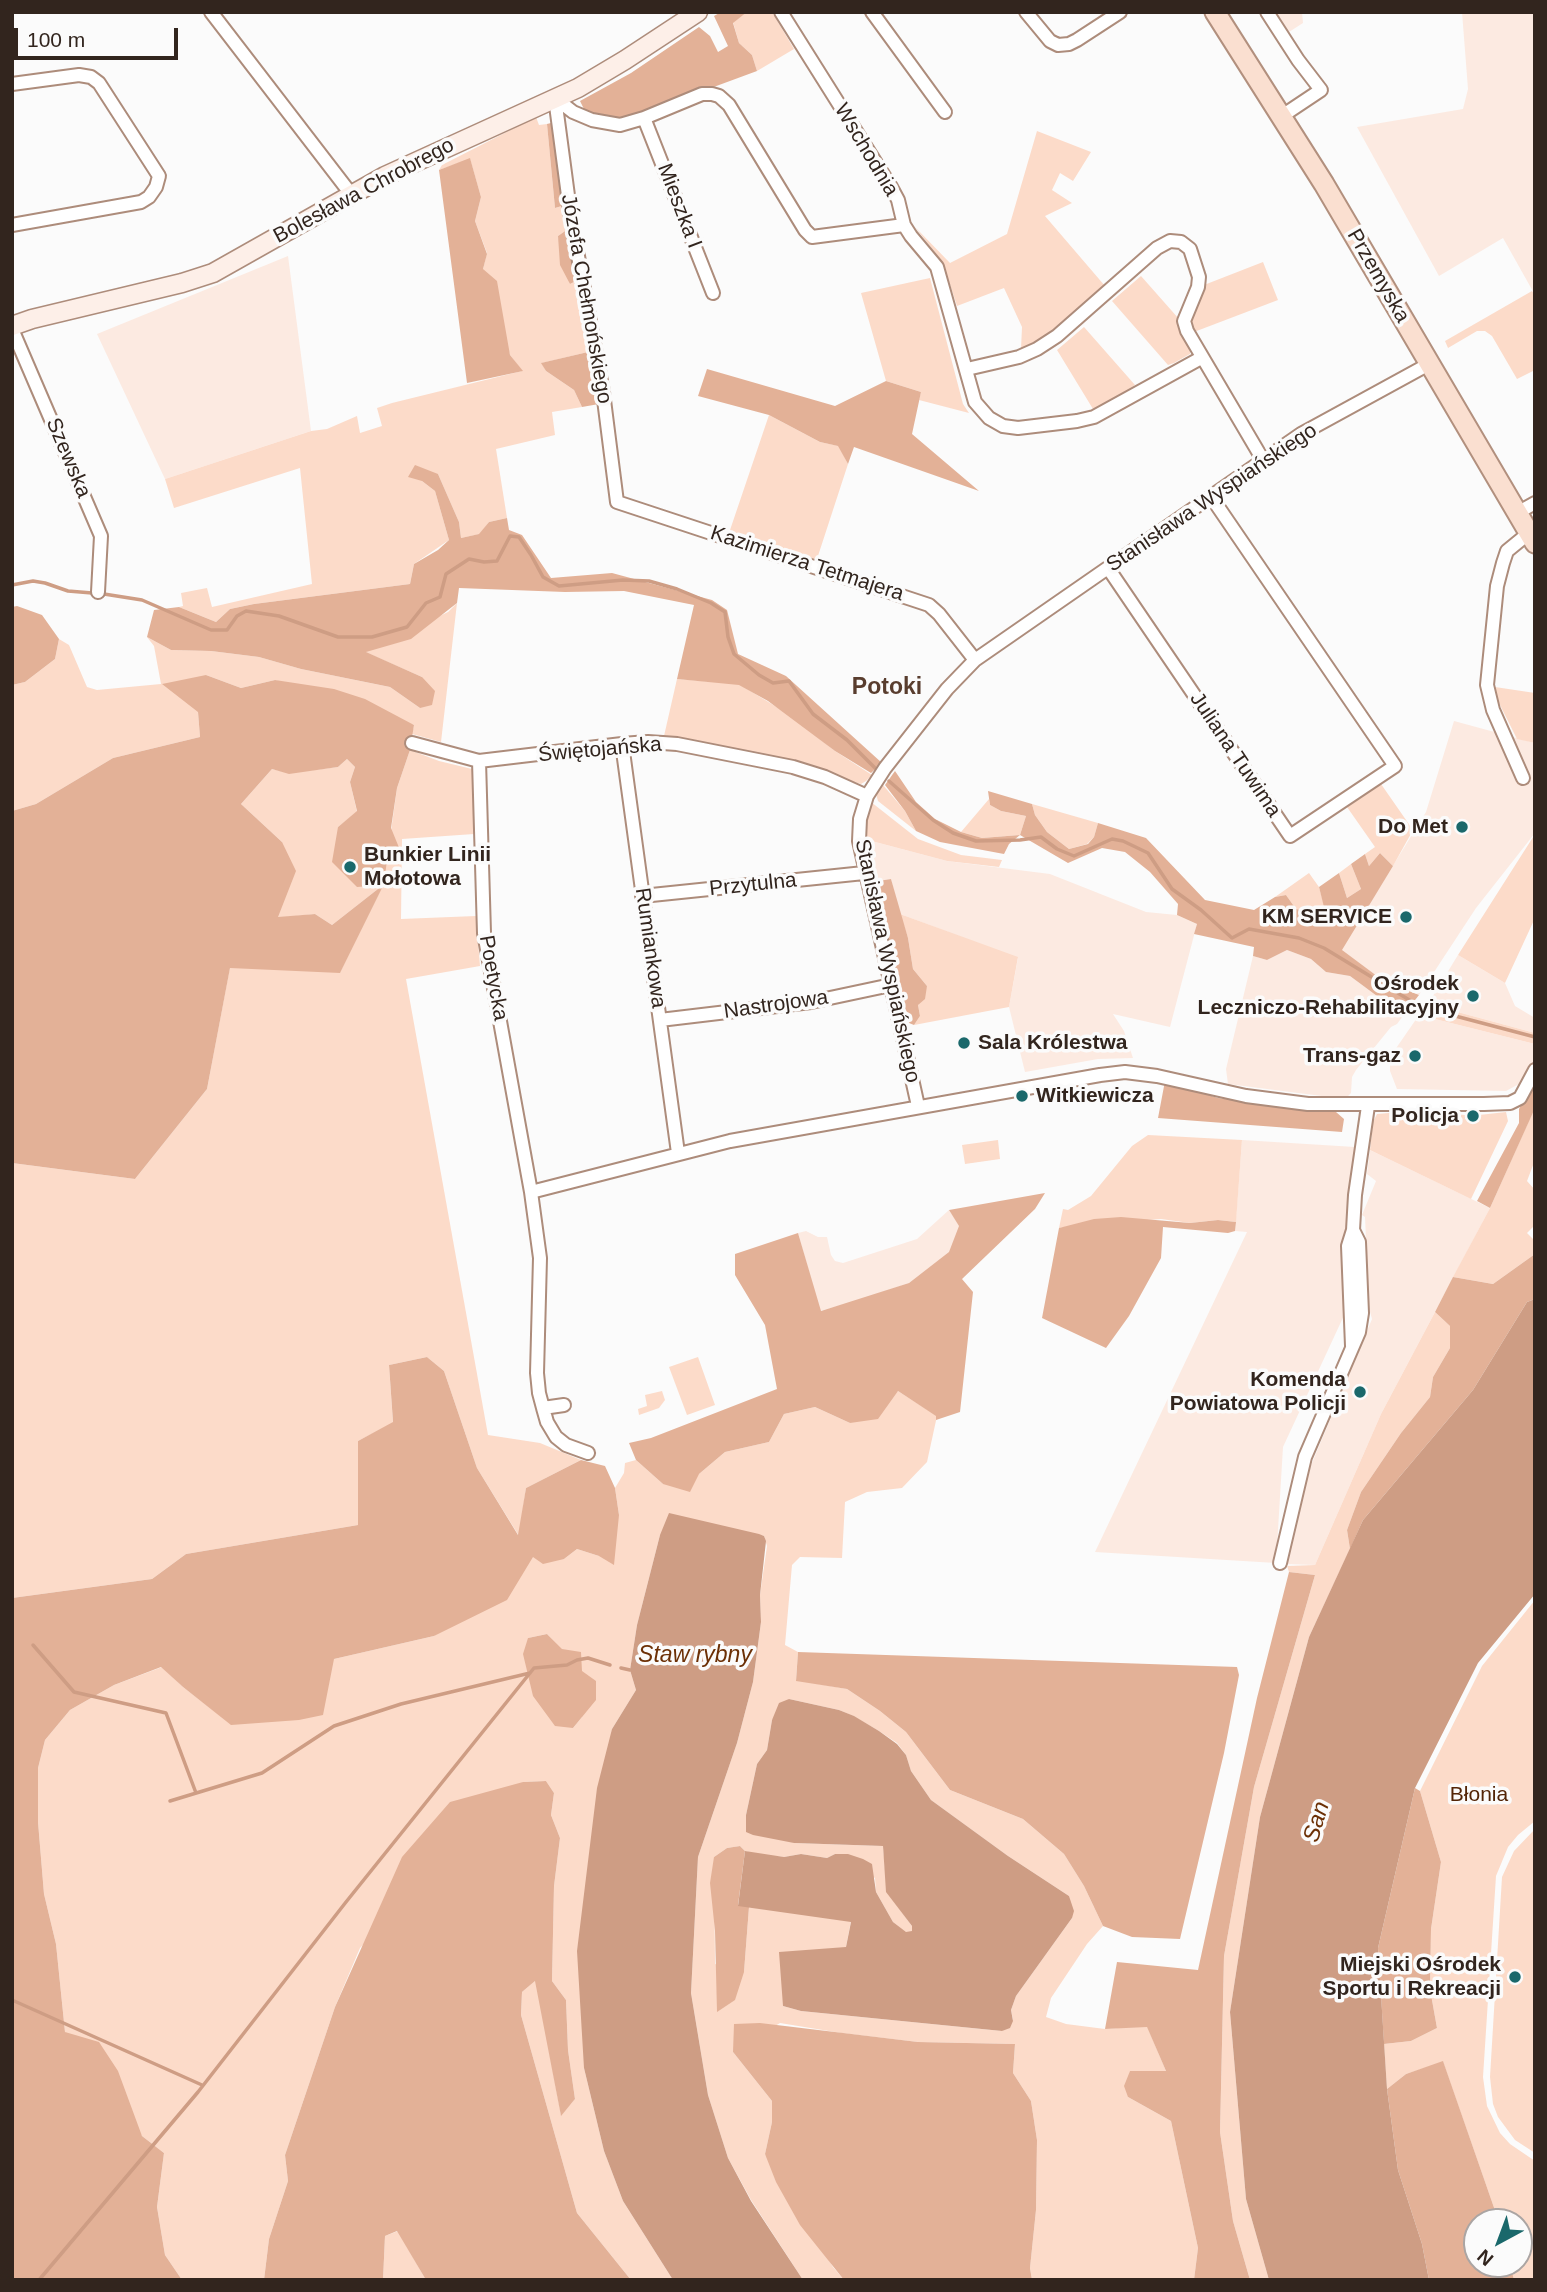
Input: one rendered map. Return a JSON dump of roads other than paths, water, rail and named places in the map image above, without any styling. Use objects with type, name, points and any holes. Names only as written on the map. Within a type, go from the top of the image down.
[{"type":"main road","name":"Przemyska","points":[[1215,12],[1282,116],[1532,538]]},
{"type":"street","points":[[211,12],[351,194]]},
{"type":"street","name":"Bolesława Chrobrego","points":[[12,328],[32,319],[213,273],[351,194],[454,143],[578,88],[698,12]]},
{"type":"street","name":"Wschodnia","points":[[781,12],[891,187],[898,200],[904,225],[937,267],[975,402],[989,418],[1003,426],[1018,428],[1094,417],[1201,358]]},
{"type":"street","points":[[873,12],[945,112]]},
{"type":"street","points":[[1026,12],[1050,41],[1058,45],[1077,40],[1120,12]]},
{"type":"street","points":[[1267,12],[1321,90],[1282,116]]},
{"type":"street","points":[[12,84],[79,75],[99,83],[159,176],[156,187],[149,197],[141,202],[12,225]]},
{"type":"street","points":[[555,97],[573,112],[592,120],[620,125],[645,118],[702,94],[712,93],[729,105],[805,230],[812,237],[904,225]]},
{"type":"street","name":"Józefa Chełmońskiego","points":[[555,97],[571,218],[603,392],[617,502]]},
{"type":"street","name":"Mieszka I","points":[[645,118],[713,293]]},
{"type":"street","points":[[967,369],[1019,357],[1037,349],[1057,336],[1157,248],[1170,241],[1181,242],[1190,249],[1199,277],[1198,287],[1184,321],[1201,358],[1263,460]]},
{"type":"street","name":"Szewska","points":[[12,328],[101,537],[98,593]]},
{"type":"street","name":"Stanisława Wyspiańskiego","points":[[531,1192],[678,1153],[918,1106],[859,841],[860,819],[867,796],[885,768],[947,689],[975,660],[1301,434],[1429,364]]},
{"type":"street","name":"Juliana Tuwima","points":[[1108,568],[1290,836],[1395,766],[1212,498]]},
{"type":"street","name":"Kazimierza Tetmajera","points":[[617,502],[929,605],[975,660]]},
{"type":"street","points":[[1517,513],[1535,503]]},
{"type":"street","points":[[1523,778],[1493,710],[1487,685],[1497,586],[1503,563],[1507,551],[1532,538]]},
{"type":"street","name":"Świętojańska","points":[[412,743],[479,761],[622,744],[677,744],[793,767],[867,796]]},
{"type":"street","name":"Rumiankowa","points":[[622,744],[678,1153]]},
{"type":"street","name":"Poetycka","points":[[479,761],[484,933],[531,1192]]},
{"type":"street","name":"Przytulna","points":[[642,896],[864,873]]},
{"type":"street","name":"Nastrojowa","points":[[660,1020],[811,1002],[891,985]]},
{"type":"street","points":[[918,1106],[1079,1077],[1125,1072],[1157,1076],[1275,1101],[1368,1106],[1387,1103],[1510,1103],[1520,1098],[1535,1070]]},
{"type":"street","points":[[1280,1563],[1305,1457],[1352,1349],[1348,1246],[1353,1230],[1363,1128],[1368,1106]]},
{"type":"street","points":[[531,1192],[540,1258],[537,1373],[543,1408],[556,1437],[566,1445],[588,1453]]},
{"type":"street","points":[[543,1408],[564,1405]]},
{"type":"water","name":"San","points":[[1535,1299],[1535,1594],[1478,1663],[1415,1788],[1378,1948],[1387,2089],[1398,2170],[1422,2244],[1429,2280],[1269,2280],[1246,2199],[1230,2012],[1260,1817],[1309,1637],[1363,1520],[1473,1390],[1527,1302]]},
{"type":"water","name":"Staw rybny","points":[[669,1513],[759,1534],[764,1536],[766,1541],[760,1595],[761,1622],[753,1682],[737,1743],[698,1857],[691,1993],[708,2095],[728,2158],[751,2201],[803,2280],[673,2280],[623,2201],[604,2151],[584,2068],[577,1951],[597,1788],[612,1729],[636,1690],[630,1670],[637,1625],[660,1535]]},
{"type":"water","name":"Staw rybny","points":[[789,1699],[839,1710],[879,1731],[897,1744],[906,1755],[911,1771],[931,1800],[1069,1896],[1074,1911],[1072,1918],[1016,1996],[1011,2010],[1013,2021],[1010,2028],[1002,2031],[801,2011],[783,2006],[779,1952],[846,1947],[851,1922],[738,1906],[745,1851],[784,1857],[801,1854],[827,1858],[835,1854],[848,1854],[863,1859],[872,1864],[876,1892],[893,1922],[906,1932],[912,1931],[912,1926],[886,1892],[883,1846],[794,1843],[746,1832],[746,1815],[757,1764],[767,1750],[772,1720],[779,1703]]},
{"type":"waterway","points":[[12,585],[33,581],[68,591],[142,600],[211,630],[227,630],[237,616],[246,611],[279,616],[338,637],[372,637],[407,627],[426,603],[440,597],[446,574],[469,559],[497,561],[510,536],[519,537],[543,577],[559,586],[623,580],[649,581],[677,589],[725,612],[728,637],[734,654],[773,683],[789,681],[813,714],[847,740],[875,768]]},
{"type":"waterway","points":[[889,781],[933,820],[953,833],[976,841],[1041,837],[1057,849],[1074,856],[1112,839],[1123,841],[1148,853],[1172,889],[1232,938],[1249,929],[1299,938],[1324,948],[1411,1001]]},
{"type":"waterway","points":[[1425,1008],[1535,1037]]},
{"type":"waterway","points":[[33,1645],[74,1692],[166,1713],[196,1793]]},
{"type":"waterway","points":[[39,2280],[198,2092],[534,1668],[567,1665],[588,1658],[610,1665]]},
{"type":"waterway","points":[[621,1668],[630,1670]]},
{"type":"waterway","points":[[170,1801],[262,1773],[334,1726],[401,1704],[530,1673]]},
{"type":"waterway","points":[[12,2000],[202,2085]]},
{"type":"place","name":"Do Met","points":[[1462,827]]},
{"type":"place","name":"Bunkier Linii Mołotowa","points":[[350,867]]},
{"type":"place","name":"KM SERVICE","points":[[1406,917]]},
{"type":"place","name":"Ośrodek Leczniczo-Rehabilitacyjny","points":[[1473,996]]},
{"type":"place","name":"Sala Królestwa","points":[[964,1043]]},
{"type":"place","name":"Trans-gaz","points":[[1415,1056]]},
{"type":"place","name":"Witkiewicza","points":[[1022,1096]]},
{"type":"place","name":"Policja","points":[[1473,1116]]},
{"type":"place","name":"Komenda Powiatowa Policji","points":[[1360,1392]]},
{"type":"place","name":"Miejski Ośrodek Sportu i Rekreacji","points":[[1515,1977]]},
{"type":"district","name":"Potoki","points":[[887,688]]},
{"type":"park label","name":"Błonia","points":[[1479,1795]]}]
